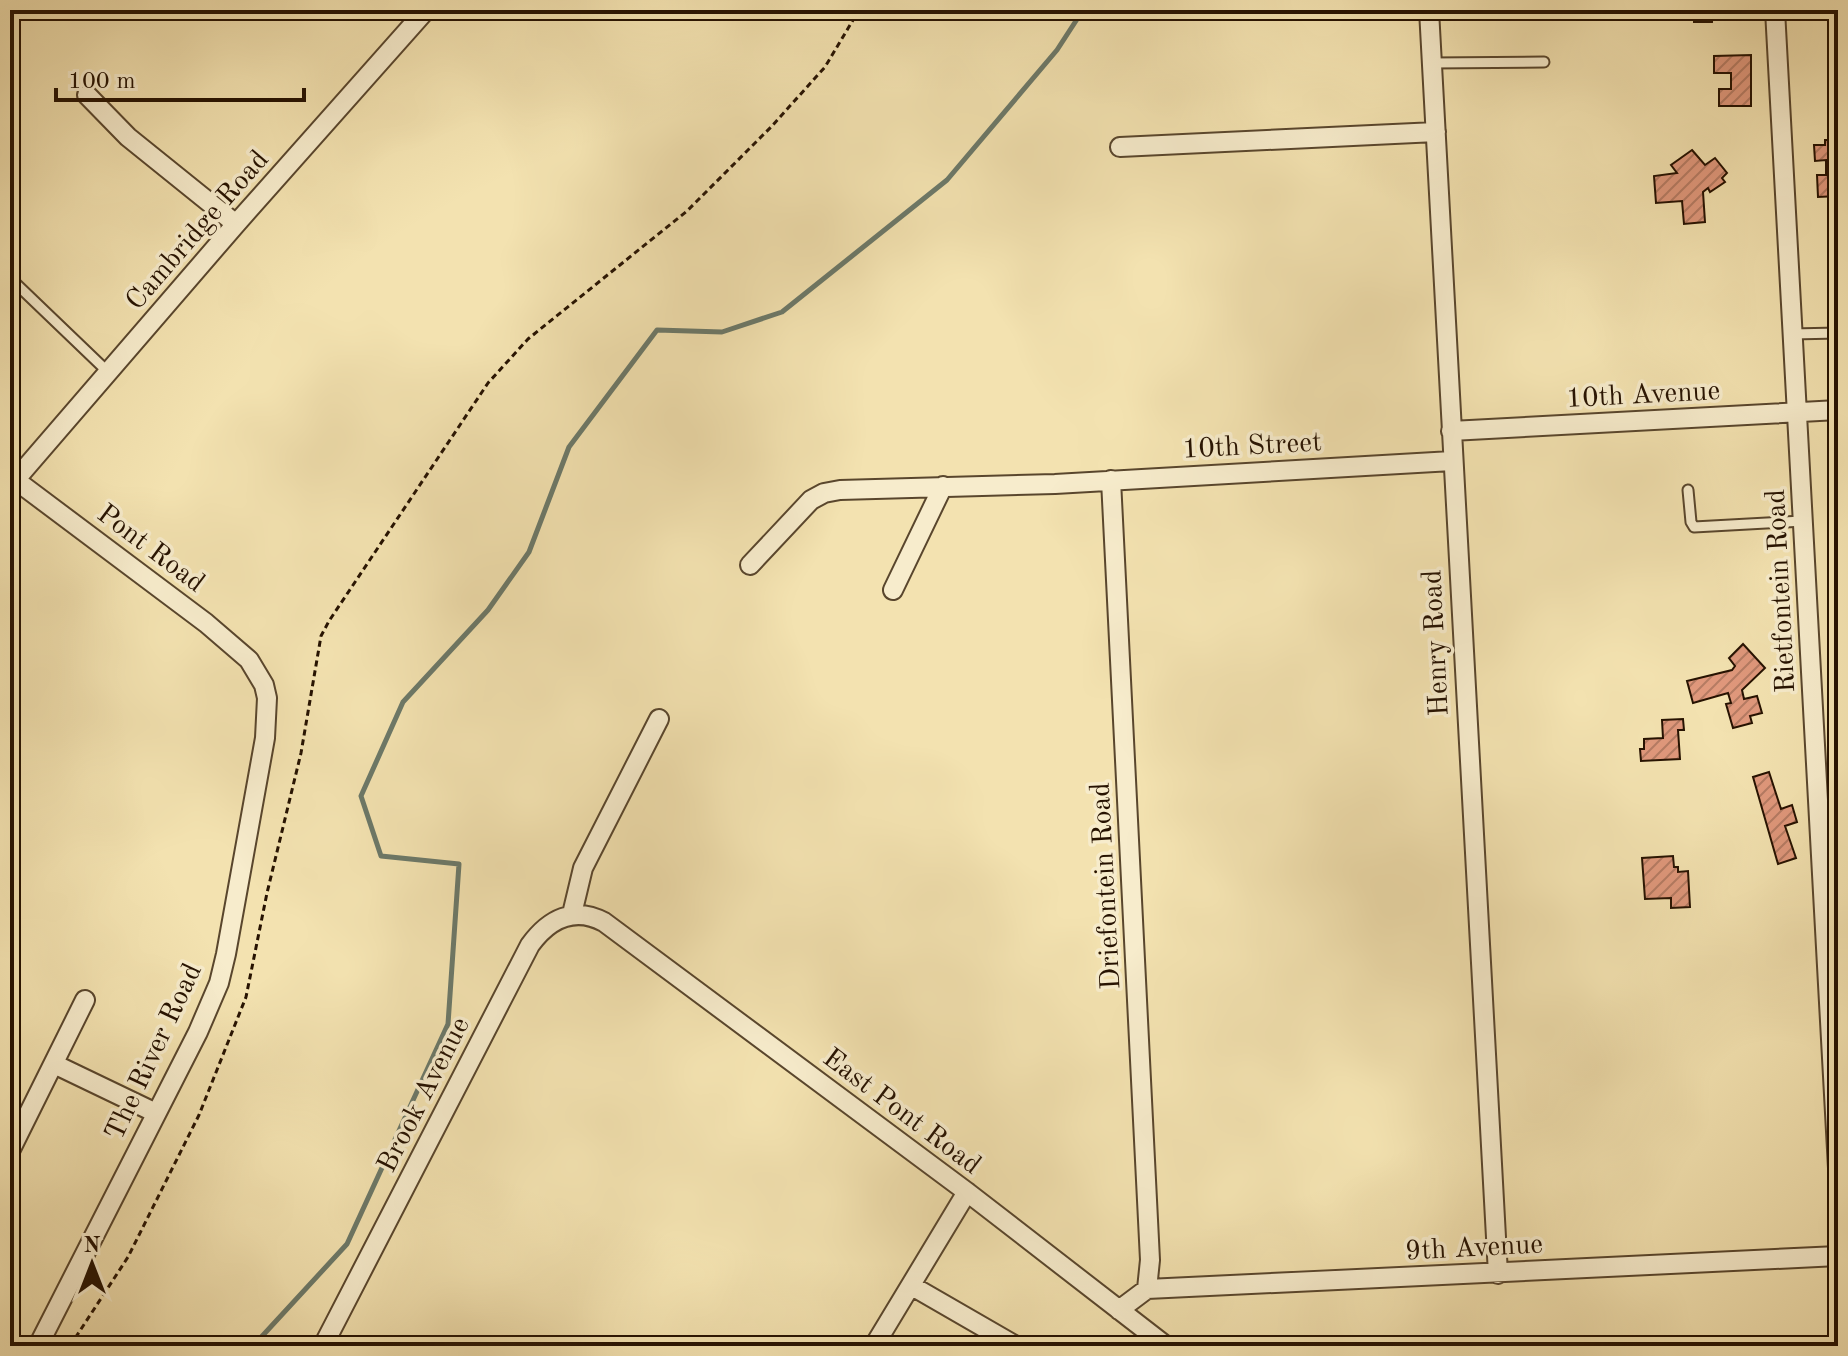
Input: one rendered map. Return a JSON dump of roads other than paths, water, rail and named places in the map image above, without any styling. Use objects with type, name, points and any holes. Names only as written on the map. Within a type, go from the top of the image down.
[{"type":"street","name":"Cambridge Road","points":[[12,481],[426,10]]},
{"type":"street","name":"Henry Road","points":[[1429,10],[1498,1274]]},
{"type":"street","name":"Rietfontein Road","points":[[1775,10],[1803,521],[1830,862],[1838,1168]]},
{"type":"street","points":[[87,95],[135,144],[236,224]]},
{"type":"street","points":[[1120,147],[1436,132]]},
{"type":"street","name":"10th Avenue","points":[[1451,431],[1838,410]]},
{"type":"street","name":"10th Street","points":[[750,565],[811,500],[824,493],[1055,484],[1452,461]]},
{"type":"street","name":"Driefontein Road","points":[[1111,480],[1150,1260],[1147,1289]]},
{"type":"street","name":"Pont Road","points":[[12,481],[206,623],[256,668]]},
{"type":"street","points":[[893,590],[943,486]]},
{"type":"street","name":"The River Road","points":[[38,1346],[210,1008],[226,954],[265,738],[267,698],[256,668]]},
{"type":"street","points":[[572,914],[583,868],[659,719]]},
{"type":"street","name":"East Pont Road","points":[[572,914],[582,914],[604,922],[967,1192],[1166,1346]]},
{"type":"street","name":"Brook Avenue","points":[[323,1346],[530,945],[549,923],[572,914]]},
{"type":"street","points":[[10,1151],[85,1000]]},
{"type":"street","points":[[54,1064],[156,1113]]},
{"type":"street","points":[[874,1346],[967,1192]]},
{"type":"street","name":"9th Avenue","points":[[1147,1289],[1838,1256]]},
{"type":"street","points":[[912,1286],[1016,1346]]},
{"type":"street","points":[[1119,1310],[1147,1289]]},
{"type":"lane","points":[[1432,63],[1544,62]]},
{"type":"lane","points":[[10,278],[108,372]]},
{"type":"lane","points":[[1792,334],[1838,333]]},
{"type":"lane","points":[[1688,490],[1694,527],[1803,521]]},
{"type":"waterway","points":[[253,1346],[347,1244],[448,1024],[459,864],[381,856],[361,796],[403,702],[488,610],[529,552],[569,447],[657,330],[722,332],[782,312],[947,180],[1057,50],[1083,10]]}]
